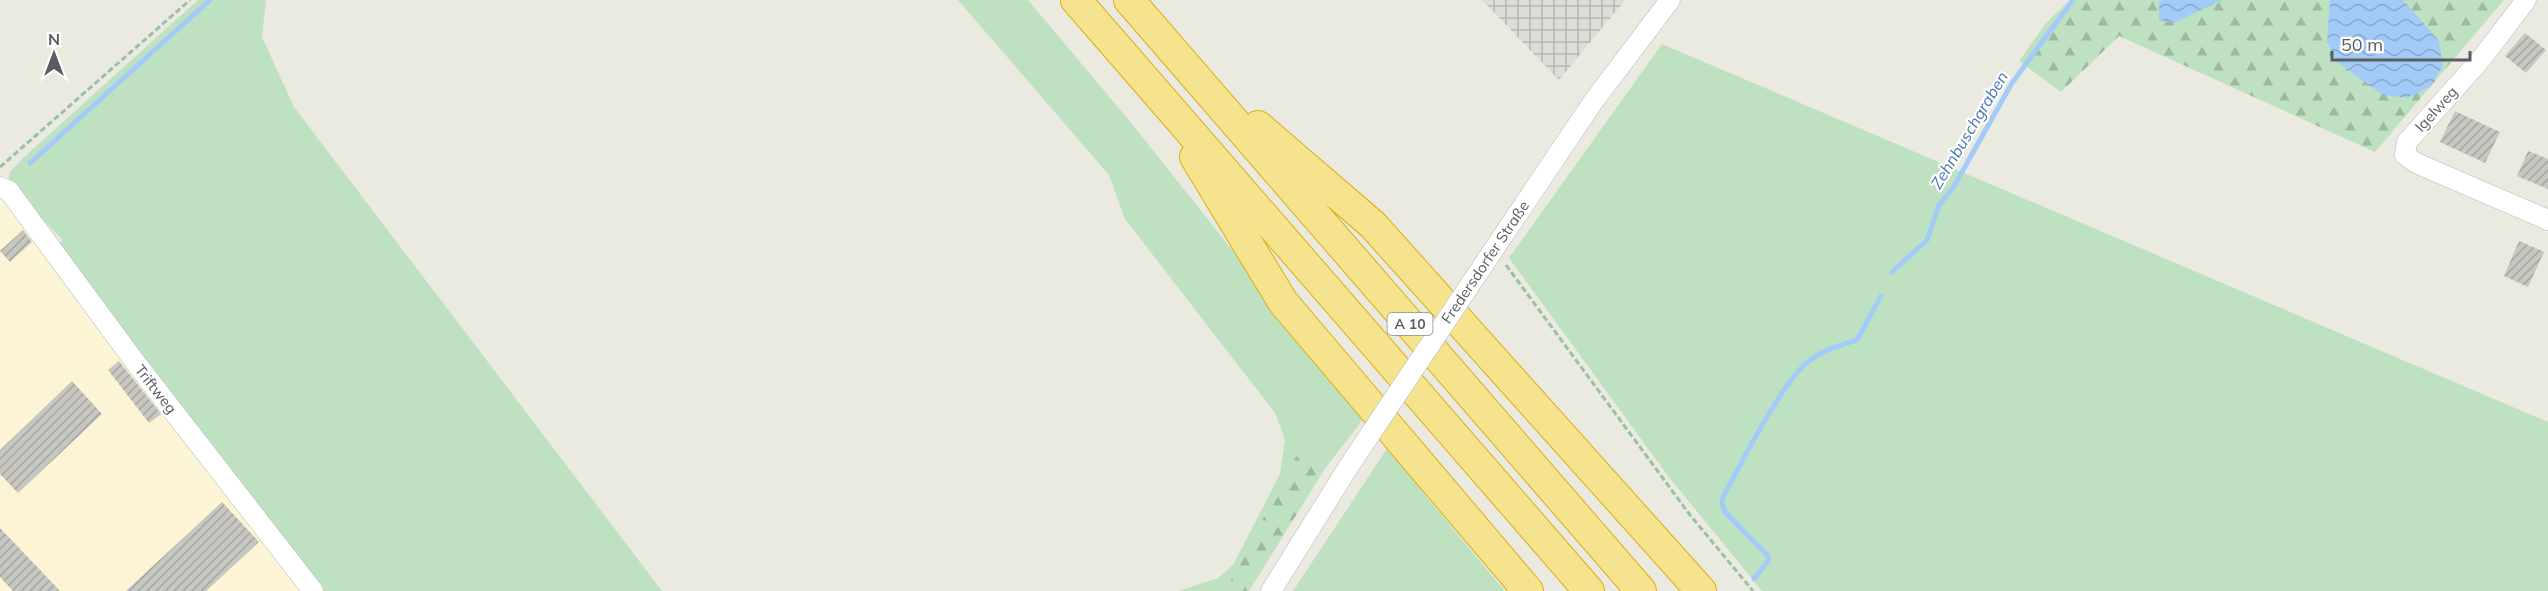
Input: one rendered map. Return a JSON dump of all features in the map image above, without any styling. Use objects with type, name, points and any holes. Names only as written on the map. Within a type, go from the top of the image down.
[{"type":"highway","name":"A 10","points":[[1076,0],[1589,591]]},
{"type":"highway","name":"A 10","points":[[1129,0],[1641,591]]},
{"type":"highway","points":[[1179,57],[1373,225],[1701,591]]},
{"type":"highway","points":[[1152,85],[1283,302],[1528,591]]},
{"type":"street","name":"Fredersdorfer Straße","points":[[1271,591],[1349,466],[1489,256],[1593,102],[1670,0]]},
{"type":"street","name":"Igelweg","points":[[2526,0],[2482,58],[2407,142],[2405,155],[2416,163],[2548,220]]},
{"type":"street","name":"Triftweg","points":[[0,187],[9,191],[135,362],[313,591]]},
{"type":"path","points":[[0,167],[190,0]]},
{"type":"path","points":[[1489,256],[1501,258],[1690,515],[1753,591]]},
{"type":"shaded area","points":[[1482,0],[1625,0],[1559,80]]},
{"type":"shaded area","points":[[0,195],[304,591],[0,591]]},
{"type":"green space","points":[[198,0],[266,0],[262,37],[294,107],[662,591],[319,591],[58,248],[62,239],[8,185],[10,172],[23,158]]},
{"type":"green space","points":[[958,0],[1028,0],[1132,124],[1365,417],[1326,467],[1296,456],[1225,591],[1178,591],[1218,578],[1233,565],[1280,474],[1285,440],[1275,413],[1125,219],[1109,175]]},
{"type":"green space","points":[[2070,0],[2504,0],[2375,152],[2119,36],[2061,92],[2019,61],[2046,23]]},
{"type":"green space","points":[[1662,44],[2548,422],[2548,591],[1762,591],[1668,476],[1509,258]]},
{"type":"green space","points":[[1390,444],[1428,499],[1505,591],[1293,591]]},
{"type":"green space","points":[[1296,456],[1326,467],[1249,591],[1225,591]]},
{"type":"water","points":[[2162,0],[2222,0],[2174,23],[2159,20],[2159,3]]},
{"type":"water","points":[[2330,0],[2403,0],[2439,41],[2443,66],[2430,87],[2407,98],[2383,95],[2336,61],[2327,42]]},
{"type":"building","points":[[2525,33],[2546,50],[2526,73],[2505,56]]},
{"type":"building","points":[[2455,111],[2500,132],[2485,163],[2440,142]]},
{"type":"building","points":[[2528,151],[2548,159],[2548,189],[2517,176]]},
{"type":"building","points":[[23,230],[32,242],[10,262],[0,251]]},
{"type":"building","points":[[2519,241],[2544,252],[2528,287],[2504,276]]},
{"type":"building","points":[[119,361],[161,414],[149,423],[108,370]]},
{"type":"building","points":[[72,381],[102,414],[18,493],[0,474],[0,450]]},
{"type":"building","points":[[222,502],[259,542],[206,591],[126,591]]},
{"type":"building","points":[[0,528],[60,591],[13,591],[0,577]]},
{"type":"waterway","points":[[30,163],[210,0]]},
{"type":"waterway","name":"Zehnbuschgraben","points":[[1892,272],[1927,240],[1939,205],[1953,188],[2012,83],[2073,0]]},
{"type":"waterway","name":"Zehnbuschgraben","points":[[1754,579],[1768,561],[1768,556],[1725,512],[1722,504],[1723,497],[1763,424],[1787,386],[1815,356],[1857,340],[1881,296]]}]
